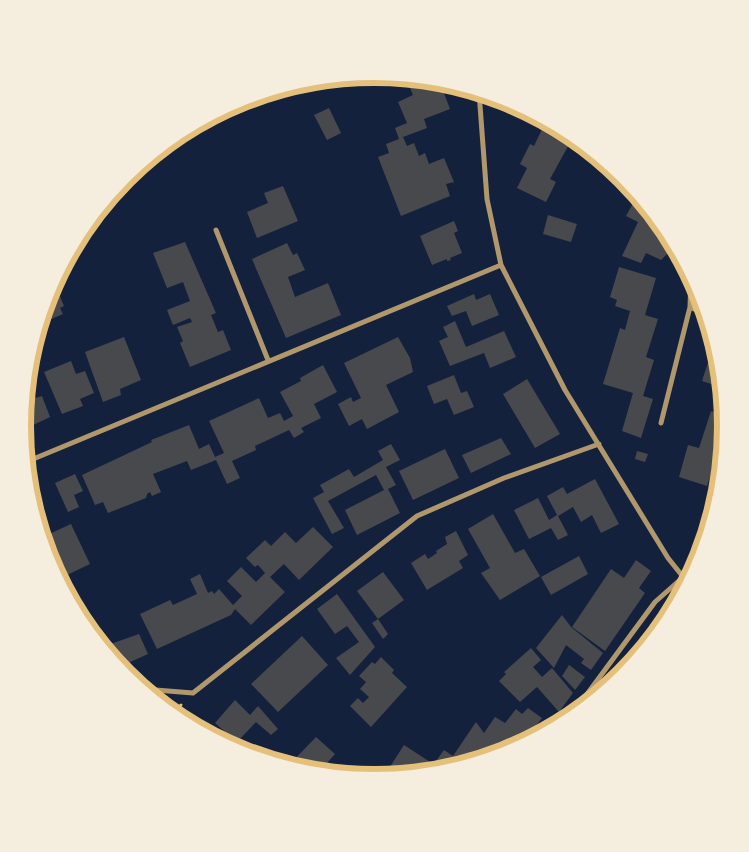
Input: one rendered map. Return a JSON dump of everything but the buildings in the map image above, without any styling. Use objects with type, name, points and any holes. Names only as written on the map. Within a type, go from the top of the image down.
[{"type":"street","points":[[480,99],[487,199],[501,265],[565,390],[668,558],[682,576],[655,602],[586,696]]},
{"type":"street","points":[[216,230],[268,360]]},
{"type":"street","points":[[33,459],[501,265]]},
{"type":"street","points":[[661,423],[690,307],[690,292]]},
{"type":"street","points":[[690,307],[698,311]]},
{"type":"street","points":[[156,690],[193,693],[418,516],[504,478],[599,444]]}]
